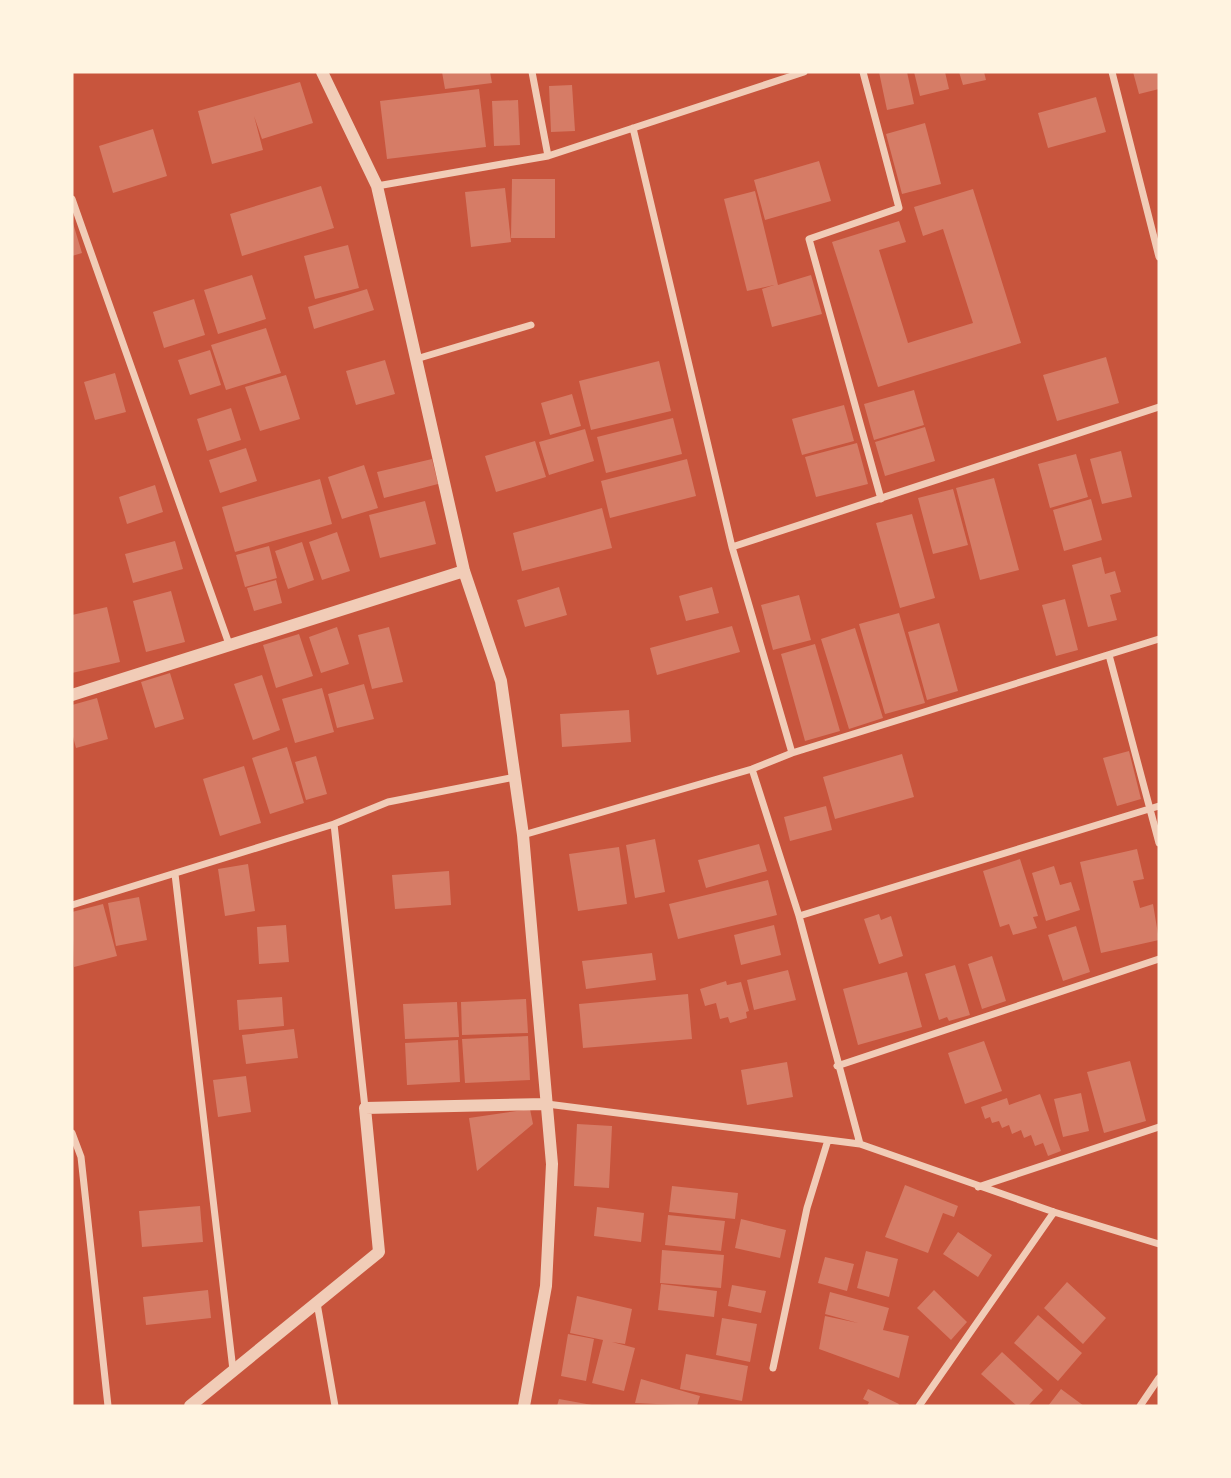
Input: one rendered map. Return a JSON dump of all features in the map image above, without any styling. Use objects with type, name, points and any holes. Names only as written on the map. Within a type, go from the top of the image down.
[{"type":"street","points":[[322,72],[377,186],[464,571],[500,681],[515,777],[523,835],[552,1164],[546,1286],[524,1406]]},
{"type":"street","points":[[533,72],[548,156]]},
{"type":"street","points":[[377,186],[548,156],[804,72]]},
{"type":"street","points":[[863,72],[900,208],[809,239],[881,499]]},
{"type":"street","points":[[1112,72],[1156,236],[1159,257]]},
{"type":"street","points":[[632,128],[732,547],[792,752]]},
{"type":"street","points":[[72,199],[229,644]]},
{"type":"street","points":[[416,359],[531,325]]},
{"type":"street","points":[[732,547],[1159,407]]},
{"type":"street","points":[[72,695],[464,571]]},
{"type":"street","points":[[523,835],[752,769],[792,752],[1159,639]]},
{"type":"street","points":[[1109,655],[1156,807],[1159,843]]},
{"type":"street","points":[[752,769],[799,916],[860,1144]]},
{"type":"street","points":[[72,905],[334,824],[388,802],[515,777]]},
{"type":"street","points":[[799,916],[1156,807]]},
{"type":"street","points":[[190,1406],[379,1252],[334,824]]},
{"type":"street","points":[[175,874],[233,1371]]},
{"type":"street","points":[[837,1066],[1159,959]]},
{"type":"street","points":[[365,1108],[546,1104],[860,1144],[978,1187],[1159,1244]]},
{"type":"street","points":[[978,1187],[1159,1127]]},
{"type":"street","points":[[72,1133],[80,1157],[108,1406]]},
{"type":"street","points":[[773,1368],[807,1208],[828,1140]]},
{"type":"street","points":[[919,1406],[1054,1212]]},
{"type":"street","points":[[317,1303],[335,1406]]},
{"type":"street","points":[[1140,1406],[1159,1378]]},
{"type":"building","points":[[442,72],[490,72],[492,83],[445,89]]},
{"type":"building","points":[[879,72],[907,72],[914,104],[887,110]]},
{"type":"building","points":[[914,72],[945,72],[949,89],[920,96]]},
{"type":"building","points":[[959,72],[984,72],[986,80],[963,85]]},
{"type":"building","points":[[1133,72],[1159,72],[1159,89],[1139,94]]},
{"type":"building","points":[[300,82],[313,123],[262,139],[254,116],[263,150],[212,164],[198,111]]},
{"type":"building","points":[[572,85],[575,131],[551,132],[549,86]]},
{"type":"building","points":[[479,89],[486,147],[387,159],[380,101]]},
{"type":"building","points":[[1096,97],[1106,132],[1048,148],[1038,113]]},
{"type":"building","points":[[518,100],[520,145],[494,146],[492,101]]},
{"type":"building","points":[[925,123],[941,184],[902,194],[886,134]]},
{"type":"building","points":[[153,129],[167,176],[113,193],[99,146]]},
{"type":"building","points":[[819,161],[831,201],[765,220],[754,180]]},
{"type":"building","points":[[512,179],[555,179],[555,238],[511,238]]},
{"type":"building","points":[[321,186],[334,228],[242,256],[230,214]]},
{"type":"building","points":[[505,188],[511,242],[471,247],[465,192]]},
{"type":"building","points":[[973,189],[1021,343],[878,387],[832,242],[899,221],[906,242],[879,250],[908,343],[973,323],[943,229],[923,236],[914,207]]},
{"type":"building","points":[[755,191],[778,285],[811,275],[822,314],[772,327],[762,289],[774,285],[747,291],[724,199]]},
{"type":"building","points":[[72,220],[82,253],[72,256]]},
{"type":"building","points":[[348,245],[359,288],[315,299],[304,256]]},
{"type":"building","points":[[252,275],[266,319],[218,334],[204,290]]},
{"type":"building","points":[[367,289],[374,310],[314,329],[308,307]]},
{"type":"building","points":[[194,299],[205,335],[164,348],[153,312]]},
{"type":"building","points":[[266,328],[281,373],[226,390],[211,345]]},
{"type":"building","points":[[210,350],[221,385],[190,395],[178,360]]},
{"type":"building","points":[[1106,357],[1119,403],[1057,421],[1043,375]]},
{"type":"building","points":[[385,360],[395,394],[356,405],[346,371]]},
{"type":"building","points":[[659,361],[671,411],[591,430],[579,381]]},
{"type":"building","points":[[115,373],[126,412],[95,420],[84,382]]},
{"type":"building","points":[[286,375],[300,419],[260,431],[245,387]]},
{"type":"building","points":[[914,390],[924,425],[874,440],[864,404]]},
{"type":"building","points":[[572,394],[581,426],[550,435],[541,403]]},
{"type":"building","points":[[844,405],[854,441],[802,455],[792,419]]},
{"type":"building","points":[[231,408],[241,440],[207,451],[197,419]]},
{"type":"building","points":[[673,418],[682,454],[606,473],[597,437]]},
{"type":"building","points":[[925,427],[935,461],[885,476],[875,442]]},
{"type":"building","points":[[585,429],[594,461],[549,475],[539,442]]},
{"type":"building","points":[[535,441],[546,477],[496,492],[485,456]]},
{"type":"building","points":[[857,443],[868,484],[816,497],[805,457]]},
{"type":"building","points":[[246,448],[257,481],[220,493],[209,460]]},
{"type":"building","points":[[1121,451],[1132,497],[1102,504],[1090,459]]},
{"type":"building","points":[[1076,454],[1088,497],[1050,508],[1038,464]]},
{"type":"building","points":[[432,459],[438,484],[384,498],[377,472]]},
{"type":"building","points":[[687,459],[696,496],[610,518],[601,481]]},
{"type":"building","points":[[364,465],[378,508],[342,519],[328,477]]},
{"type":"building","points":[[994,478],[1019,570],[980,580],[956,488]]},
{"type":"building","points":[[320,479],[332,524],[235,552],[222,507]]},
{"type":"building","points":[[155,485],[163,512],[127,524],[119,497]]},
{"type":"building","points":[[953,489],[968,545],[933,554],[918,498]]},
{"type":"building","points":[[1091,499],[1102,540],[1064,551],[1053,510]]},
{"type":"building","points":[[425,501],[436,544],[380,558],[369,515]]},
{"type":"building","points":[[602,508],[612,548],[522,571],[513,533]]},
{"type":"building","points":[[912,514],[935,598],[900,608],[876,523]]},
{"type":"building","points":[[337,532],[350,571],[322,580],[309,542]]},
{"type":"building","points":[[175,541],[183,569],[133,583],[125,554]]},
{"type":"building","points":[[302,542],[314,580],[288,589],[275,551]]},
{"type":"building","points":[[269,546],[277,578],[245,587],[236,555]]},
{"type":"building","points":[[1101,557],[1105,574],[1115,571],[1121,592],[1110,595],[1117,620],[1088,627],[1072,565]]},
{"type":"building","points":[[276,580],[282,603],[254,611],[247,588]]},
{"type":"building","points":[[559,587],[567,615],[525,627],[517,600]]},
{"type":"building","points":[[712,587],[719,613],[686,621],[679,596]]},
{"type":"building","points":[[171,591],[185,642],[146,652],[133,601]]},
{"type":"building","points":[[799,595],[811,640],[773,650],[761,605]]},
{"type":"building","points":[[1065,599],[1078,650],[1056,656],[1042,605]]},
{"type":"building","points":[[107,607],[120,662],[72,673],[72,615]]},
{"type":"building","points":[[899,613],[925,703],[885,714],[859,624]]},
{"type":"building","points":[[939,623],[958,691],[927,700],[908,632]]},
{"type":"building","points":[[732,626],[740,652],[657,675],[650,648]]},
{"type":"building","points":[[337,627],[349,664],[321,673],[309,637]]},
{"type":"building","points":[[389,627],[403,682],[372,689],[358,635]]},
{"type":"building","points":[[855,628],[883,718],[849,729],[821,639]]},
{"type":"building","points":[[299,634],[313,676],[276,688],[263,645]]},
{"type":"building","points":[[815,644],[840,731],[805,741],[781,654]]},
{"type":"building","points":[[170,673],[184,719],[155,728],[141,682]]},
{"type":"building","points":[[262,675],[280,730],[253,740],[234,684]]},
{"type":"building","points":[[364,684],[374,719],[337,728],[328,694]]},
{"type":"building","points":[[322,688],[334,732],[295,743],[282,699]]},
{"type":"building","points":[[97,698],[108,739],[76,748],[72,733],[72,705]]},
{"type":"building","points":[[629,710],[631,742],[562,747],[560,714]]},
{"type":"building","points":[[287,747],[304,803],[270,814],[252,758]]},
{"type":"building","points":[[1129,751],[1141,799],[1117,806],[1103,758]]},
{"type":"building","points":[[902,754],[914,797],[835,819],[823,777]]},
{"type":"building","points":[[316,756],[327,794],[306,800],[295,762]]},
{"type":"building","points":[[244,766],[261,823],[220,836],[203,779]]},
{"type":"building","points":[[826,806],[832,830],[790,841],[784,817]]},
{"type":"building","points":[[655,839],[665,892],[635,898],[626,845]]},
{"type":"building","points":[[759,844],[767,871],[706,888],[698,860]]},
{"type":"building","points":[[619,847],[627,904],[578,911],[569,854]]},
{"type":"building","points":[[1137,849],[1144,879],[1133,881],[1140,908],[1153,904],[1159,940],[1101,953],[1080,862]]},
{"type":"building","points":[[1020,859],[1038,916],[1033,917],[1037,928],[1013,935],[1009,924],[1000,927],[983,871]]},
{"type":"building","points":[[248,864],[255,911],[225,916],[218,869]]},
{"type":"building","points":[[1054,866],[1060,885],[1071,882],[1080,910],[1046,921],[1032,873]]},
{"type":"building","points":[[449,871],[451,905],[395,909],[392,875]]},
{"type":"building","points":[[768,880],[777,915],[678,939],[669,904]]},
{"type":"building","points":[[139,897],[147,940],[116,946],[108,903]]},
{"type":"building","points":[[103,904],[117,956],[74,967],[72,912]]},
{"type":"building","points":[[879,914],[881,920],[891,916],[903,956],[879,964],[864,919]]},
{"type":"building","points":[[286,925],[289,962],[259,964],[257,927]]},
{"type":"building","points":[[774,925],[781,955],[741,965],[734,935]]},
{"type":"building","points":[[1076,926],[1090,972],[1063,981],[1048,935]]},
{"type":"building","points":[[652,953],[656,980],[586,989],[582,961]]},
{"type":"building","points":[[992,956],[1006,1001],[982,1009],[968,964]]},
{"type":"building","points":[[955,965],[970,1015],[949,1021],[947,1017],[939,1020],[925,974]]},
{"type":"building","points":[[788,970],[796,1000],[754,1010],[747,980]]},
{"type":"building","points":[[907,972],[922,1027],[858,1045],[843,989]]},
{"type":"building","points":[[726,981],[727,985],[741,982],[749,1011],[746,1012],[747,1018],[730,1023],[728,1017],[720,1019],[716,1003],[705,1006],[700,989]]},
{"type":"building","points":[[688,994],[692,1039],[583,1048],[579,1004]]},
{"type":"building","points":[[282,997],[284,1026],[239,1030],[237,1000]]},
{"type":"building","points":[[526,999],[528,1033],[462,1035],[461,1002]]},
{"type":"building","points":[[457,1002],[459,1037],[405,1039],[403,1004]]},
{"type":"building","points":[[294,1029],[298,1058],[246,1064],[242,1035]]},
{"type":"building","points":[[528,1036],[530,1080],[465,1083],[462,1039]]},
{"type":"building","points":[[458,1040],[460,1082],[407,1085],[405,1043]]},
{"type":"building","points":[[984,1041],[1002,1091],[965,1104],[948,1053]]},
{"type":"building","points":[[1130,1061],[1146,1121],[1104,1133],[1087,1072]]},
{"type":"building","points":[[787,1062],[793,1097],[747,1105],[741,1070]]},
{"type":"building","points":[[246,1076],[251,1112],[218,1117],[213,1080]]},
{"type":"building","points":[[1081,1093],[1089,1131],[1063,1137],[1054,1099]]},
{"type":"building","points":[[1040,1094],[1061,1151],[1048,1156],[1043,1143],[1035,1146],[1031,1135],[1024,1138],[1021,1130],[1012,1134],[1009,1125],[1002,1128],[999,1121],[992,1123],[990,1117],[985,1119],[981,1107],[1007,1098],[1009,1105]]},
{"type":"building","points":[[530,1109],[533,1124],[477,1171],[469,1118]]},
{"type":"building","points":[[577,1124],[612,1126],[609,1188],[574,1186]]},
{"type":"building","points":[[905,1185],[958,1206],[954,1217],[943,1213],[928,1253],[885,1237]]},
{"type":"building","points":[[672,1186],[738,1193],[735,1219],[669,1212]]},
{"type":"building","points":[[200,1206],[203,1242],[142,1247],[139,1211]]},
{"type":"building","points":[[597,1207],[644,1213],[641,1242],[594,1236]]},
{"type":"building","points":[[668,1215],[725,1221],[721,1251],[665,1245]]},
{"type":"building","points":[[741,1219],[786,1230],[780,1258],[735,1248]]},
{"type":"building","points":[[958,1232],[992,1255],[978,1277],[943,1254]]},
{"type":"building","points":[[662,1250],[724,1255],[721,1288],[660,1283]]},
{"type":"building","points":[[866,1251],[898,1259],[889,1297],[857,1288]]},
{"type":"building","points":[[825,1257],[854,1264],[847,1291],[818,1283]]},
{"type":"building","points":[[1067,1282],[1106,1318],[1083,1344],[1044,1308]]},
{"type":"building","points":[[661,1284],[717,1291],[714,1317],[658,1310]]},
{"type":"building","points":[[732,1285],[766,1291],[761,1313],[728,1306]]},
{"type":"building","points":[[208,1290],[211,1318],[146,1325],[143,1297]]},
{"type":"building","points":[[934,1290],[967,1322],[951,1340],[917,1308]]},
{"type":"building","points":[[830,1292],[889,1308],[883,1330],[909,1336],[899,1378],[819,1349],[825,1316],[858,1323],[825,1314]]},
{"type":"building","points":[[577,1296],[632,1309],[625,1344],[612,1342],[635,1348],[624,1391],[592,1383],[603,1340],[570,1333]]},
{"type":"building","points":[[1038,1315],[1082,1353],[1058,1381],[1014,1343]]},
{"type":"building","points":[[722,1318],[757,1324],[750,1362],[716,1355]]},
{"type":"building","points":[[568,1334],[594,1339],[586,1381],[561,1376]]},
{"type":"building","points":[[1002,1352],[1043,1390],[1028,1406],[1017,1406],[981,1374]]},
{"type":"building","points":[[686,1354],[748,1366],[742,1401],[680,1389]]},
{"type":"building","points":[[641,1379],[700,1396],[697,1406],[635,1403]]},
{"type":"building","points":[[868,1389],[899,1404],[898,1406],[867,1406],[869,1402],[863,1399]]},
{"type":"building","points":[[1061,1389],[1084,1406],[1048,1406]]},
{"type":"building","points":[[559,1399],[592,1405],[592,1406],[557,1406]]}]
